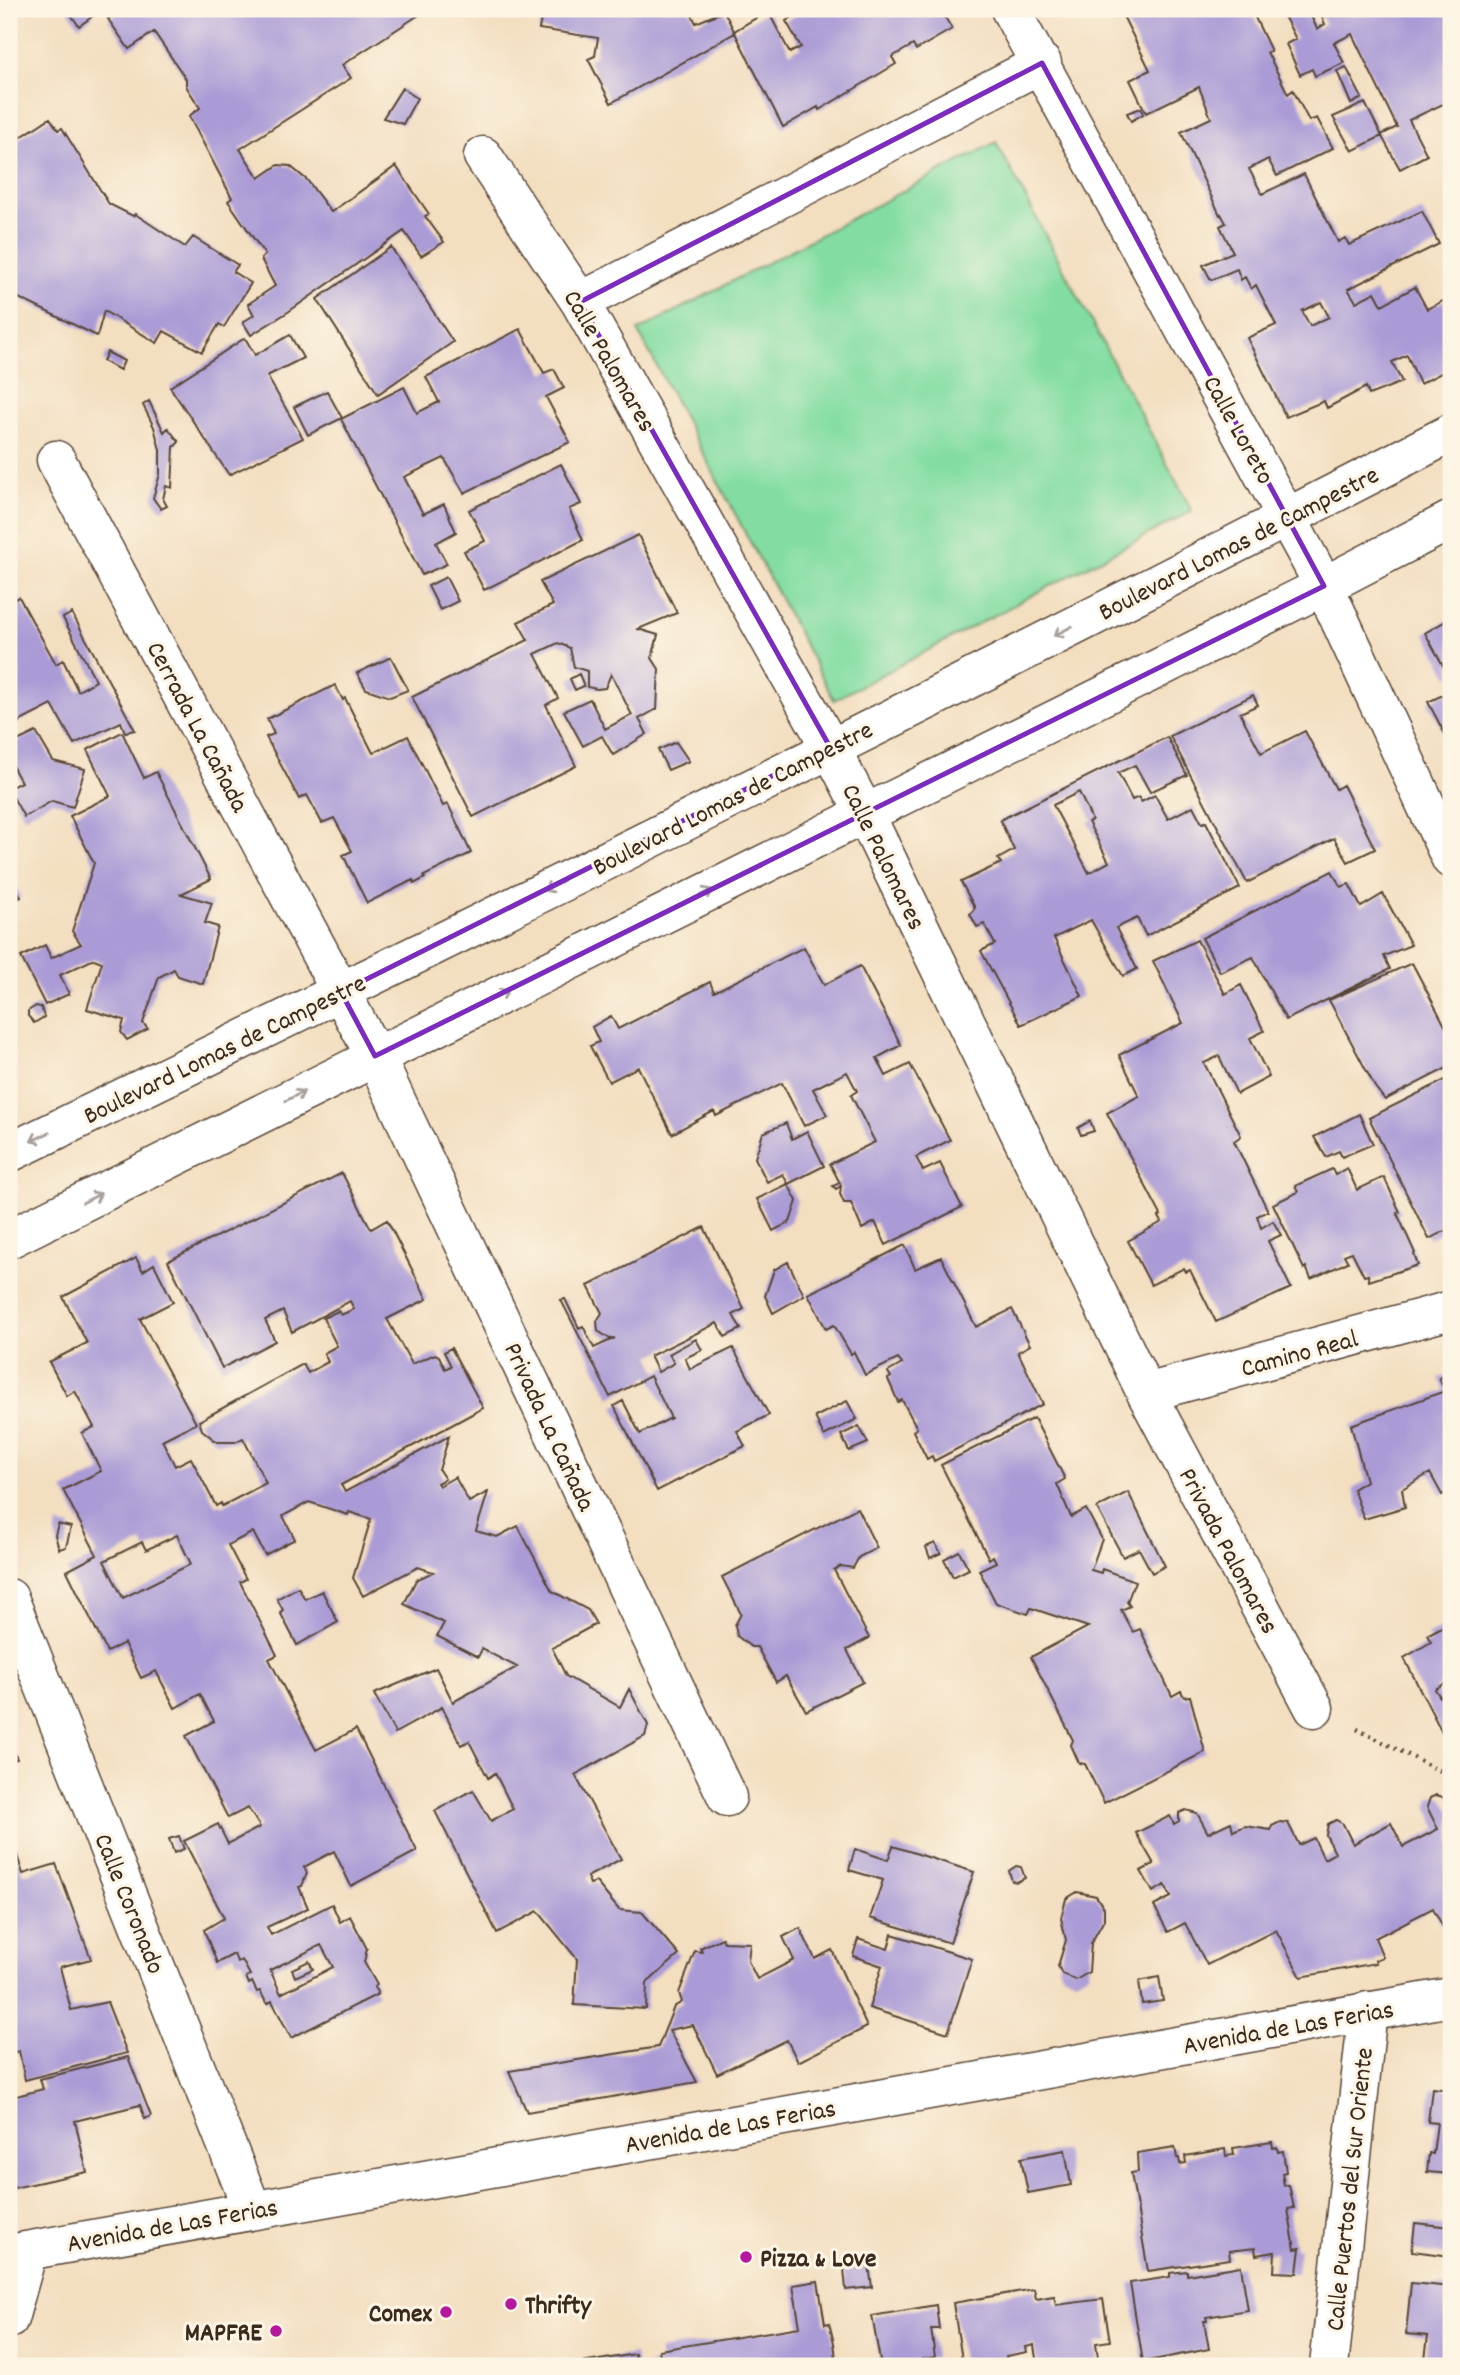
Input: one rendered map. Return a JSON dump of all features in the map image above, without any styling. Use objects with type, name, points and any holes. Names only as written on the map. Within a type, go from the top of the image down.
[{"type":"street","name":"Calle Loreto","points":[[1010,9],[1042,63],[1289,518],[1324,586],[1451,859]]},
{"type":"street","points":[[580,302],[1042,63]]},
{"type":"street","name":"Calle Palomares","points":[[483,156],[580,302],[830,747],[1146,1393]]},
{"type":"street","name":"Boulevard Lomas de Campestre","points":[[9,1153],[341,992],[1289,518],[1451,433]]},
{"type":"street","name":"Cerrada La Cañada","points":[[56,460],[375,1056]]},
{"type":"street","points":[[9,1239],[1324,586],[1451,520]]},
{"type":"street","name":"Privada La Cañada","points":[[375,1056],[727,1797]]},
{"type":"street","name":"Camino Real","points":[[1146,1393],[1451,1310]]},
{"type":"street","name":"Privada Palomares","points":[[1146,1393],[1314,1707]]},
{"type":"street","name":"Calle Coronado","points":[[9,1598],[252,2209]]},
{"type":"street","name":"Avenida de Las Ferias","points":[[18,2252],[1451,1997]]},
{"type":"street","name":"Calle Puertos del Sur Oriente","points":[[1329,2366],[1367,2011]]},
{"type":"street","points":[[9,2319],[18,2252]]},
{"type":"path","points":[[1314,1707],[1438,1770],[1451,1772]]},
{"type":"highlighted area","points":[[1042,63],[1324,586],[375,1056],[341,992],[830,747],[580,302]]},
{"type":"green space","points":[[996,142],[1192,511],[834,700],[638,331]]},
{"type":"building","points":[[67,9],[87,9],[93,16],[79,26]]},
{"type":"building","points":[[124,9],[424,9],[425,11],[342,65],[351,78],[240,149],[259,178],[278,165],[290,166],[307,180],[331,212],[396,166],[429,214],[425,216],[444,242],[421,256],[404,231],[251,335],[243,322],[254,315],[248,304],[275,286],[261,259],[265,255],[228,201],[232,198],[189,116],[200,108],[186,86],[186,79],[154,32],[129,49],[108,19]]},
{"type":"building","points":[[543,9],[689,9],[696,23],[724,11],[734,31],[768,11],[790,53],[801,47],[786,21],[805,9],[940,9],[952,29],[916,50],[913,45],[892,57],[896,64],[819,110],[818,107],[783,127],[735,33],[611,103],[588,59],[595,56],[598,38],[539,29]]},
{"type":"building","points":[[1251,9],[1271,51],[1267,52],[1288,94],[1293,90],[1309,121],[1317,118],[1333,148],[1277,176],[1268,159],[1249,169],[1262,194],[1304,174],[1338,242],[1345,238],[1349,245],[1422,211],[1439,244],[1348,289],[1356,302],[1375,292],[1382,305],[1415,287],[1427,309],[1451,297],[1451,368],[1420,384],[1407,355],[1392,362],[1402,382],[1369,395],[1366,387],[1327,408],[1324,401],[1286,417],[1247,338],[1276,325],[1256,285],[1251,289],[1245,277],[1241,280],[1237,269],[1211,280],[1203,265],[1233,252],[1220,226],[1226,223],[1181,132],[1211,118],[1199,87],[1146,113],[1130,80],[1150,70],[1120,10]],"holes":[[[1321,302],[1329,317],[1310,326],[1302,311]]]},
{"type":"building","points":[[1294,9],[1308,9],[1317,29],[1325,24],[1318,9],[1451,9],[1451,116],[1445,103],[1409,120],[1427,155],[1400,169],[1381,135],[1397,127],[1352,34],[1334,43],[1344,63],[1315,76],[1312,69],[1300,75],[1286,44],[1296,39],[1283,14]]},
{"type":"building","points":[[1346,67],[1362,98],[1351,104],[1337,71]]},
{"type":"building","points":[[402,88],[417,98],[403,124],[383,118]]},
{"type":"building","points":[[1365,103],[1382,136],[1352,151],[1333,117]]},
{"type":"building","points":[[1141,108],[1143,114],[1131,121],[1127,113]]},
{"type":"building","points":[[50,118],[58,130],[62,128],[109,204],[133,216],[135,214],[185,247],[193,237],[238,265],[233,272],[251,283],[224,327],[219,324],[202,352],[164,331],[157,343],[104,311],[97,336],[19,298],[9,302],[9,145]]},
{"type":"building","points":[[391,247],[453,342],[378,394],[317,299]]},
{"type":"building","points":[[520,329],[544,373],[554,369],[564,388],[546,397],[570,442],[464,493],[444,458],[404,477],[423,514],[444,504],[456,532],[436,543],[447,564],[422,575],[341,419],[404,387],[417,413],[439,402],[426,377]]},
{"type":"building","points":[[290,335],[303,358],[267,376],[303,438],[229,475],[170,387],[245,338],[255,355]]},
{"type":"building","points":[[107,352],[124,361],[120,370],[103,361]]},
{"type":"building","points":[[327,391],[342,418],[308,435],[294,407]]},
{"type":"building","points":[[149,401],[164,432],[168,428],[179,442],[174,447],[172,488],[166,486],[163,499],[167,506],[161,509],[153,498],[160,474],[160,450],[154,427],[143,405]]},
{"type":"building","points":[[561,464],[581,504],[569,509],[583,540],[484,590],[464,551],[485,541],[469,510]]},
{"type":"building","points":[[638,535],[677,613],[638,629],[658,635],[652,658],[659,669],[657,709],[639,719],[647,734],[613,755],[602,736],[583,746],[564,711],[590,699],[605,729],[632,715],[611,674],[605,688],[587,687],[587,671],[574,667],[570,648],[558,643],[535,654],[558,698],[546,705],[576,766],[473,817],[412,697],[528,640],[518,622],[553,605],[540,582]]},
{"type":"building","points":[[446,577],[458,601],[440,610],[428,586]]},
{"type":"building","points":[[19,597],[56,664],[63,660],[78,691],[96,681],[63,618],[72,613],[135,730],[125,732],[121,722],[74,744],[52,705],[9,727],[9,602]]},
{"type":"building","points":[[1451,618],[1451,680],[1425,633]]},
{"type":"building","points":[[391,657],[408,690],[390,697],[366,689],[357,673]]},
{"type":"building","points":[[579,674],[584,686],[575,690],[570,679]]},
{"type":"building","points":[[335,685],[343,700],[345,698],[373,753],[408,736],[443,806],[448,804],[471,853],[424,876],[425,878],[414,884],[413,880],[367,903],[343,855],[352,851],[334,818],[322,823],[307,795],[299,799],[266,737],[274,734],[267,719]]},
{"type":"building","points":[[1451,691],[1451,738],[1448,740],[1428,702]]},
{"type":"building","points":[[1253,695],[1258,705],[1240,713],[1261,753],[1305,731],[1336,789],[1343,785],[1375,849],[1348,862],[1334,838],[1247,883],[1170,736]]},
{"type":"building","points":[[36,732],[53,761],[85,769],[73,807],[52,801],[24,817],[9,790],[21,782],[9,760],[9,745]]},
{"type":"building","points":[[122,732],[144,778],[156,772],[211,879],[181,894],[212,903],[205,923],[218,927],[203,984],[178,976],[174,969],[159,977],[143,1023],[148,1029],[127,1040],[121,1032],[124,1020],[87,1009],[102,962],[94,959],[60,975],[69,994],[45,1005],[21,957],[45,945],[51,958],[81,944],[72,931],[94,863],[70,816],[110,796],[87,750]]},
{"type":"building","points":[[1167,737],[1187,775],[1150,792],[1135,765],[1118,773],[1132,800],[1139,797],[1141,802],[1155,795],[1168,819],[1193,806],[1202,823],[1206,822],[1240,888],[1146,936],[1137,918],[1116,928],[1137,969],[1123,976],[1091,920],[1054,938],[1082,996],[1021,1025],[981,951],[995,944],[984,924],[977,927],[970,914],[975,908],[961,882],[1001,863],[998,859],[1014,850],[1000,820]],"holes":[[[1079,792],[1092,820],[1088,822],[1109,862],[1089,873],[1053,805]]]},
{"type":"building","points":[[676,742],[689,761],[668,770],[658,750]]},
{"type":"building","points":[[9,832],[15,844],[9,848]]},
{"type":"building","points":[[1332,871],[1341,887],[1349,884],[1361,907],[1383,894],[1411,945],[1384,956],[1390,969],[1286,1020],[1253,957],[1220,972],[1202,938]]},
{"type":"building","points":[[9,873],[21,897],[9,903]]},
{"type":"building","points":[[1197,940],[1225,994],[1241,985],[1264,1031],[1250,1038],[1269,1077],[1237,1094],[1219,1056],[1204,1063],[1241,1136],[1234,1141],[1268,1211],[1257,1216],[1261,1228],[1273,1221],[1281,1235],[1268,1241],[1291,1288],[1216,1322],[1190,1270],[1186,1272],[1184,1268],[1151,1285],[1128,1241],[1162,1222],[1159,1217],[1161,1215],[1107,1113],[1139,1096],[1119,1055],[1183,1023],[1153,961]]},
{"type":"building","points":[[804,947],[824,985],[860,966],[901,1045],[877,1058],[886,1076],[910,1064],[950,1140],[916,1157],[923,1171],[940,1163],[962,1207],[886,1245],[875,1222],[862,1229],[851,1203],[844,1203],[840,1194],[841,1186],[836,1189],[833,1186],[840,1183],[830,1164],[875,1142],[851,1095],[857,1091],[847,1072],[813,1089],[827,1115],[804,1126],[782,1083],[716,1116],[714,1111],[672,1134],[638,1067],[609,1082],[590,1046],[599,1042],[592,1027],[611,1016],[618,1029],[710,982],[714,992]]},
{"type":"building","points":[[1412,963],[1451,1037],[1451,1066],[1385,1100],[1375,1087],[1329,1000]]},
{"type":"building","points":[[36,1006],[41,1007],[44,1017],[34,1023],[28,1016],[28,1011]]},
{"type":"building","points":[[1451,1077],[1451,1228],[1429,1239],[1369,1118]]},
{"type":"building","points":[[1359,1114],[1373,1144],[1342,1157],[1339,1151],[1326,1157],[1314,1137]]},
{"type":"building","points":[[1090,1121],[1094,1131],[1081,1135],[1078,1128]]},
{"type":"building","points":[[786,1123],[792,1139],[807,1131],[824,1166],[788,1184],[783,1174],[767,1182],[755,1158],[763,1133]]},
{"type":"building","points":[[1347,1168],[1357,1190],[1384,1177],[1400,1212],[1397,1213],[1418,1265],[1369,1281],[1368,1275],[1364,1276],[1352,1252],[1344,1255],[1348,1262],[1311,1279],[1273,1204],[1298,1192],[1295,1186],[1332,1169],[1335,1175]]},
{"type":"building","points":[[342,1173],[371,1229],[387,1220],[427,1299],[387,1319],[412,1364],[435,1354],[439,1356],[445,1369],[451,1366],[444,1352],[451,1348],[483,1408],[341,1485],[345,1492],[449,1436],[439,1470],[445,1479],[437,1483],[439,1486],[455,1477],[469,1502],[488,1492],[476,1531],[497,1537],[518,1526],[552,1591],[588,1610],[596,1624],[552,1648],[566,1676],[620,1707],[629,1689],[648,1725],[645,1736],[575,1775],[621,1859],[587,1877],[590,1884],[596,1882],[619,1910],[642,1912],[679,1955],[647,1983],[646,2009],[574,2005],[577,1959],[538,1911],[497,1933],[435,1811],[473,1790],[491,1821],[513,1809],[495,1773],[488,1778],[469,1741],[461,1745],[442,1707],[395,1733],[374,1694],[436,1668],[453,1702],[517,1667],[482,1649],[478,1657],[437,1636],[444,1623],[404,1604],[416,1580],[433,1572],[418,1567],[363,1596],[353,1578],[371,1519],[349,1512],[348,1515],[309,1502],[283,1516],[295,1539],[265,1555],[253,1532],[228,1545],[246,1579],[240,1582],[277,1655],[269,1659],[316,1750],[356,1729],[417,1851],[351,1886],[334,1851],[304,1867],[307,1873],[302,1886],[299,1887],[308,1908],[267,1927],[271,1935],[332,1904],[340,1922],[350,1916],[367,1949],[364,1962],[377,1985],[374,1987],[378,1994],[291,2038],[272,2001],[267,2004],[252,1982],[249,1984],[246,1977],[250,1975],[242,1960],[237,1962],[234,1954],[217,1963],[204,1930],[224,1918],[184,1841],[218,1824],[228,1844],[260,1827],[248,1808],[228,1818],[186,1736],[214,1721],[200,1694],[175,1708],[156,1671],[141,1678],[124,1643],[107,1652],[67,1571],[97,1555],[63,1490],[101,1471],[82,1433],[94,1427],[75,1391],[67,1396],[49,1362],[87,1343],[63,1297],[136,1258],[143,1271],[154,1264],[173,1302],[140,1319],[196,1423],[162,1440],[175,1466],[191,1458],[216,1506],[221,1503],[222,1506],[266,1483],[243,1438],[235,1442],[217,1442],[202,1430],[199,1421],[303,1364],[308,1373],[328,1362],[324,1353],[337,1346],[323,1318],[338,1311],[341,1315],[354,1309],[350,1301],[292,1332],[283,1311],[265,1320],[275,1341],[222,1368],[168,1261]],"holes":[[[177,1535],[191,1564],[123,1598],[104,1561],[142,1542],[146,1550]],[[321,1945],[333,1967],[281,1994],[270,1970]]]},
{"type":"building","points":[[788,1184],[797,1201],[790,1222],[773,1231],[757,1199]]},
{"type":"building","points":[[704,1227],[744,1309],[733,1315],[741,1329],[725,1337],[717,1323],[650,1356],[658,1372],[674,1363],[669,1354],[696,1339],[702,1350],[685,1358],[690,1369],[733,1348],[769,1415],[737,1431],[745,1446],[657,1491],[614,1406],[623,1401],[640,1434],[671,1418],[650,1376],[610,1397],[561,1300],[565,1299],[579,1328],[583,1326],[594,1348],[615,1338],[610,1339],[598,1331],[597,1321],[602,1313],[588,1286]]},
{"type":"building","points":[[905,1245],[915,1269],[941,1257],[976,1327],[1012,1309],[1030,1345],[1018,1352],[1043,1404],[934,1461],[932,1456],[927,1459],[913,1431],[917,1428],[902,1400],[898,1402],[888,1379],[891,1377],[888,1372],[902,1364],[898,1359],[865,1375],[854,1352],[851,1354],[834,1325],[826,1329],[808,1294]]},
{"type":"building","points":[[788,1262],[804,1295],[773,1313],[765,1296],[774,1270]]},
{"type":"building","points":[[1451,1374],[1451,1490],[1442,1495],[1430,1473],[1402,1489],[1405,1507],[1364,1519],[1353,1489],[1366,1481],[1351,1425],[1445,1391],[1439,1378]]},
{"type":"building","points":[[847,1401],[857,1419],[824,1436],[815,1417]]},
{"type":"building","points":[[1034,1418],[1065,1479],[1057,1484],[1071,1517],[1086,1509],[1102,1539],[1091,1570],[1101,1573],[1102,1569],[1135,1581],[1127,1602],[1130,1606],[1121,1610],[1133,1632],[1140,1629],[1172,1696],[1181,1691],[1184,1697],[1190,1696],[1205,1752],[1104,1803],[1085,1764],[1079,1763],[1071,1745],[1073,1740],[1031,1657],[1088,1627],[1031,1608],[1028,1614],[996,1603],[979,1570],[996,1562],[993,1556],[989,1559],[941,1465]]},
{"type":"building","points":[[859,1426],[868,1443],[849,1451],[841,1435]]},
{"type":"building","points":[[1128,1492],[1165,1566],[1152,1573],[1139,1549],[1123,1557],[1097,1508]]},
{"type":"building","points":[[857,1508],[877,1548],[859,1557],[853,1568],[841,1566],[834,1570],[869,1638],[847,1650],[863,1682],[806,1711],[786,1676],[776,1682],[757,1647],[751,1647],[737,1636],[735,1625],[741,1614],[722,1577]]},
{"type":"building","points":[[58,1524],[71,1527],[66,1547],[59,1549],[55,1535]]},
{"type":"building","points":[[935,1543],[941,1553],[930,1558],[926,1547]]},
{"type":"building","points":[[959,1551],[969,1569],[953,1577],[944,1559]]},
{"type":"building","points":[[298,1587],[305,1599],[322,1591],[338,1622],[297,1645],[280,1612],[283,1610],[277,1599]]},
{"type":"building","points":[[1451,1622],[1451,1680],[1435,1689],[1440,1697],[1451,1692],[1451,1747],[1404,1658],[1431,1642],[1427,1635]]},
{"type":"building","points":[[9,1739],[17,1759],[9,1761]]},
{"type":"building","points":[[1436,1795],[1443,1797],[1451,1813],[1451,1926],[1444,1929],[1433,1908],[1375,1938],[1383,1957],[1375,1960],[1376,1963],[1301,1977],[1276,1930],[1207,1965],[1185,1923],[1168,1932],[1154,1906],[1171,1897],[1165,1885],[1153,1892],[1141,1871],[1154,1864],[1136,1833],[1170,1816],[1174,1824],[1179,1821],[1179,1813],[1186,1810],[1197,1813],[1208,1833],[1231,1822],[1233,1831],[1245,1826],[1271,1830],[1272,1826],[1280,1822],[1288,1823],[1299,1845],[1314,1838],[1324,1859],[1335,1853],[1326,1835],[1328,1824],[1336,1820],[1343,1824],[1353,1844],[1391,1823],[1403,1847],[1438,1829],[1427,1807],[1430,1798]]},
{"type":"building","points":[[9,1830],[23,1874],[56,1864],[91,1959],[60,1967],[71,2010],[107,2002],[127,2053],[25,2080],[19,2051],[9,2054]]},
{"type":"building","points":[[179,1836],[184,1849],[174,1853],[169,1839]]},
{"type":"building","points":[[893,1846],[974,1872],[950,1943],[870,1918],[883,1880],[849,1870],[855,1849],[888,1860]]},
{"type":"building","points":[[1016,1866],[1021,1867],[1025,1878],[1017,1882],[1012,1881],[1009,1871]]},
{"type":"building","points":[[1077,1892],[1096,1896],[1104,1908],[1104,1920],[1091,1943],[1089,1972],[1076,1980],[1062,1974],[1058,1966],[1066,1940],[1061,1918],[1066,1899]]},
{"type":"building","points":[[800,1928],[815,1959],[832,1950],[867,2027],[798,2062],[787,2040],[717,2074],[693,2025],[669,2030],[697,2082],[527,2112],[509,2071],[658,2047],[674,2007],[682,2002],[679,1993],[695,1951],[702,1952],[700,1948],[722,1938],[724,1942],[750,1943],[748,1961],[757,1979],[794,1960],[783,1937]]},
{"type":"building","points":[[892,1934],[972,1959],[948,2033],[869,2008],[882,1966],[853,1956],[858,1939],[888,1949]]},
{"type":"building","points":[[309,1961],[313,1969],[295,1977],[292,1969]]},
{"type":"building","points":[[1159,1977],[1163,2001],[1142,2004],[1139,1981]]},
{"type":"building","points":[[128,2057],[151,2116],[145,2119],[140,2105],[75,2121],[87,2172],[9,2189],[9,2098],[43,2089],[40,2079]]},
{"type":"building","points":[[1432,2088],[1451,2090],[1451,2174],[1427,2172],[1429,2153],[1433,2154],[1437,2123],[1428,2122]]},
{"type":"building","points":[[1272,2142],[1273,2148],[1277,2147],[1278,2152],[1283,2151],[1286,2172],[1282,2173],[1284,2185],[1289,2185],[1294,2208],[1288,2209],[1295,2249],[1300,2248],[1297,2273],[1274,2272],[1275,2252],[1256,2255],[1255,2248],[1229,2251],[1230,2259],[1148,2271],[1131,2173],[1138,2172],[1137,2153],[1175,2147],[1180,2164],[1186,2163],[1185,2156],[1225,2149],[1226,2156],[1234,2155],[1233,2148]]},
{"type":"building","points":[[1065,2150],[1071,2185],[1028,2193],[1021,2158]]},
{"type":"building","points":[[1415,2223],[1451,2227],[1451,2256],[1412,2251]]},
{"type":"building","points":[[869,2265],[872,2287],[846,2290],[844,2268]]},
{"type":"building","points":[[1241,2266],[1248,2310],[1206,2317],[1207,2321],[1204,2321],[1209,2349],[1143,2362],[1130,2283],[1170,2277],[1170,2273],[1187,2271],[1187,2275]]},
{"type":"building","points":[[818,2281],[825,2324],[829,2323],[837,2366],[643,2366],[661,2362],[659,2350],[800,2327],[793,2285]]},
{"type":"building","points":[[1411,2283],[1451,2287],[1451,2366],[1424,2366],[1428,2336],[1406,2334]]},
{"type":"building","points":[[1034,2289],[1036,2299],[1054,2296],[1056,2305],[1103,2299],[1110,2341],[1096,2343],[1099,2366],[1037,2366],[1034,2345],[1026,2347],[1027,2352],[1006,2356],[1007,2366],[963,2366],[953,2303]]},
{"type":"building","points":[[936,2305],[939,2329],[931,2329],[935,2357],[923,2359],[924,2366],[881,2366],[872,2316]]},
{"type":"building","points":[[635,2354],[637,2366],[570,2365]]},
{"type":"place","name":"Pizza & Love","points":[[746,2257]]},
{"type":"place","name":"Thrifty","points":[[511,2304]]},
{"type":"place","name":"Comex","points":[[446,2312]]},
{"type":"place","name":"MAPFRE","points":[[276,2331]]}]
